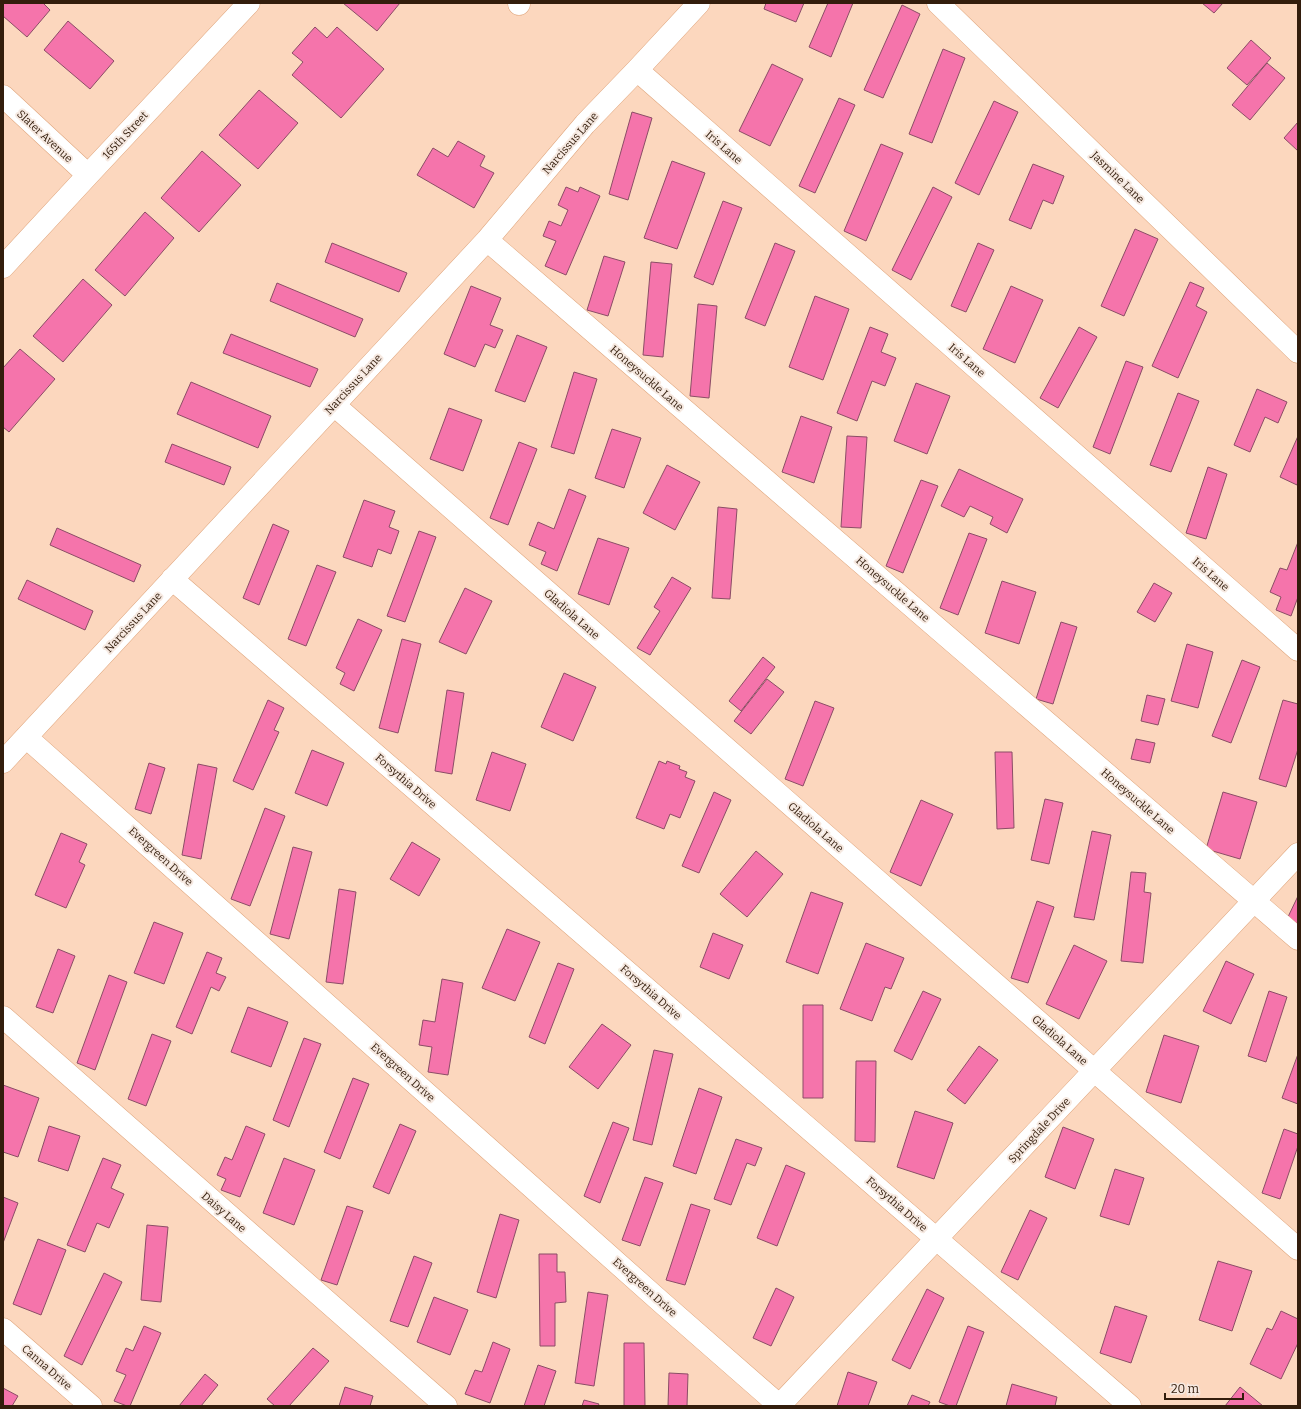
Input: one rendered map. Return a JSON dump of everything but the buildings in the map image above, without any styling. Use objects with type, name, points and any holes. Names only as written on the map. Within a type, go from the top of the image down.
[{"type":"street","name":"165th Street","points":[[3,267],[249,3]]},
{"type":"street","name":"Narcissus Lane","points":[[3,762],[487,240],[585,124],[699,3]]},
{"type":"street","name":"Jasmine Lane","points":[[938,3],[1298,352]]},
{"type":"street","name":"Iris Lane","points":[[637,70],[1298,650]]},
{"type":"street","name":"Slater Avenue","points":[[3,96],[88,175]]},
{"type":"street","name":"Honeysuckle Lane","points":[[487,240],[1298,939]]},
{"type":"street","name":"Gladiola Lane","points":[[334,405],[1298,1249]]},
{"type":"street","name":"Forsythia Drive","points":[[172,579],[1130,1406]]},
{"type":"street","name":"Evergreen Drive","points":[[26,737],[779,1406]]},
{"type":"street","name":"Springdale Drive","points":[[779,1406],[1298,854]]},
{"type":"street","name":"Daisy Lane","points":[[3,1017],[446,1406]]},
{"type":"street","name":"Canna Drive","points":[[3,1329],[91,1406]]}]
